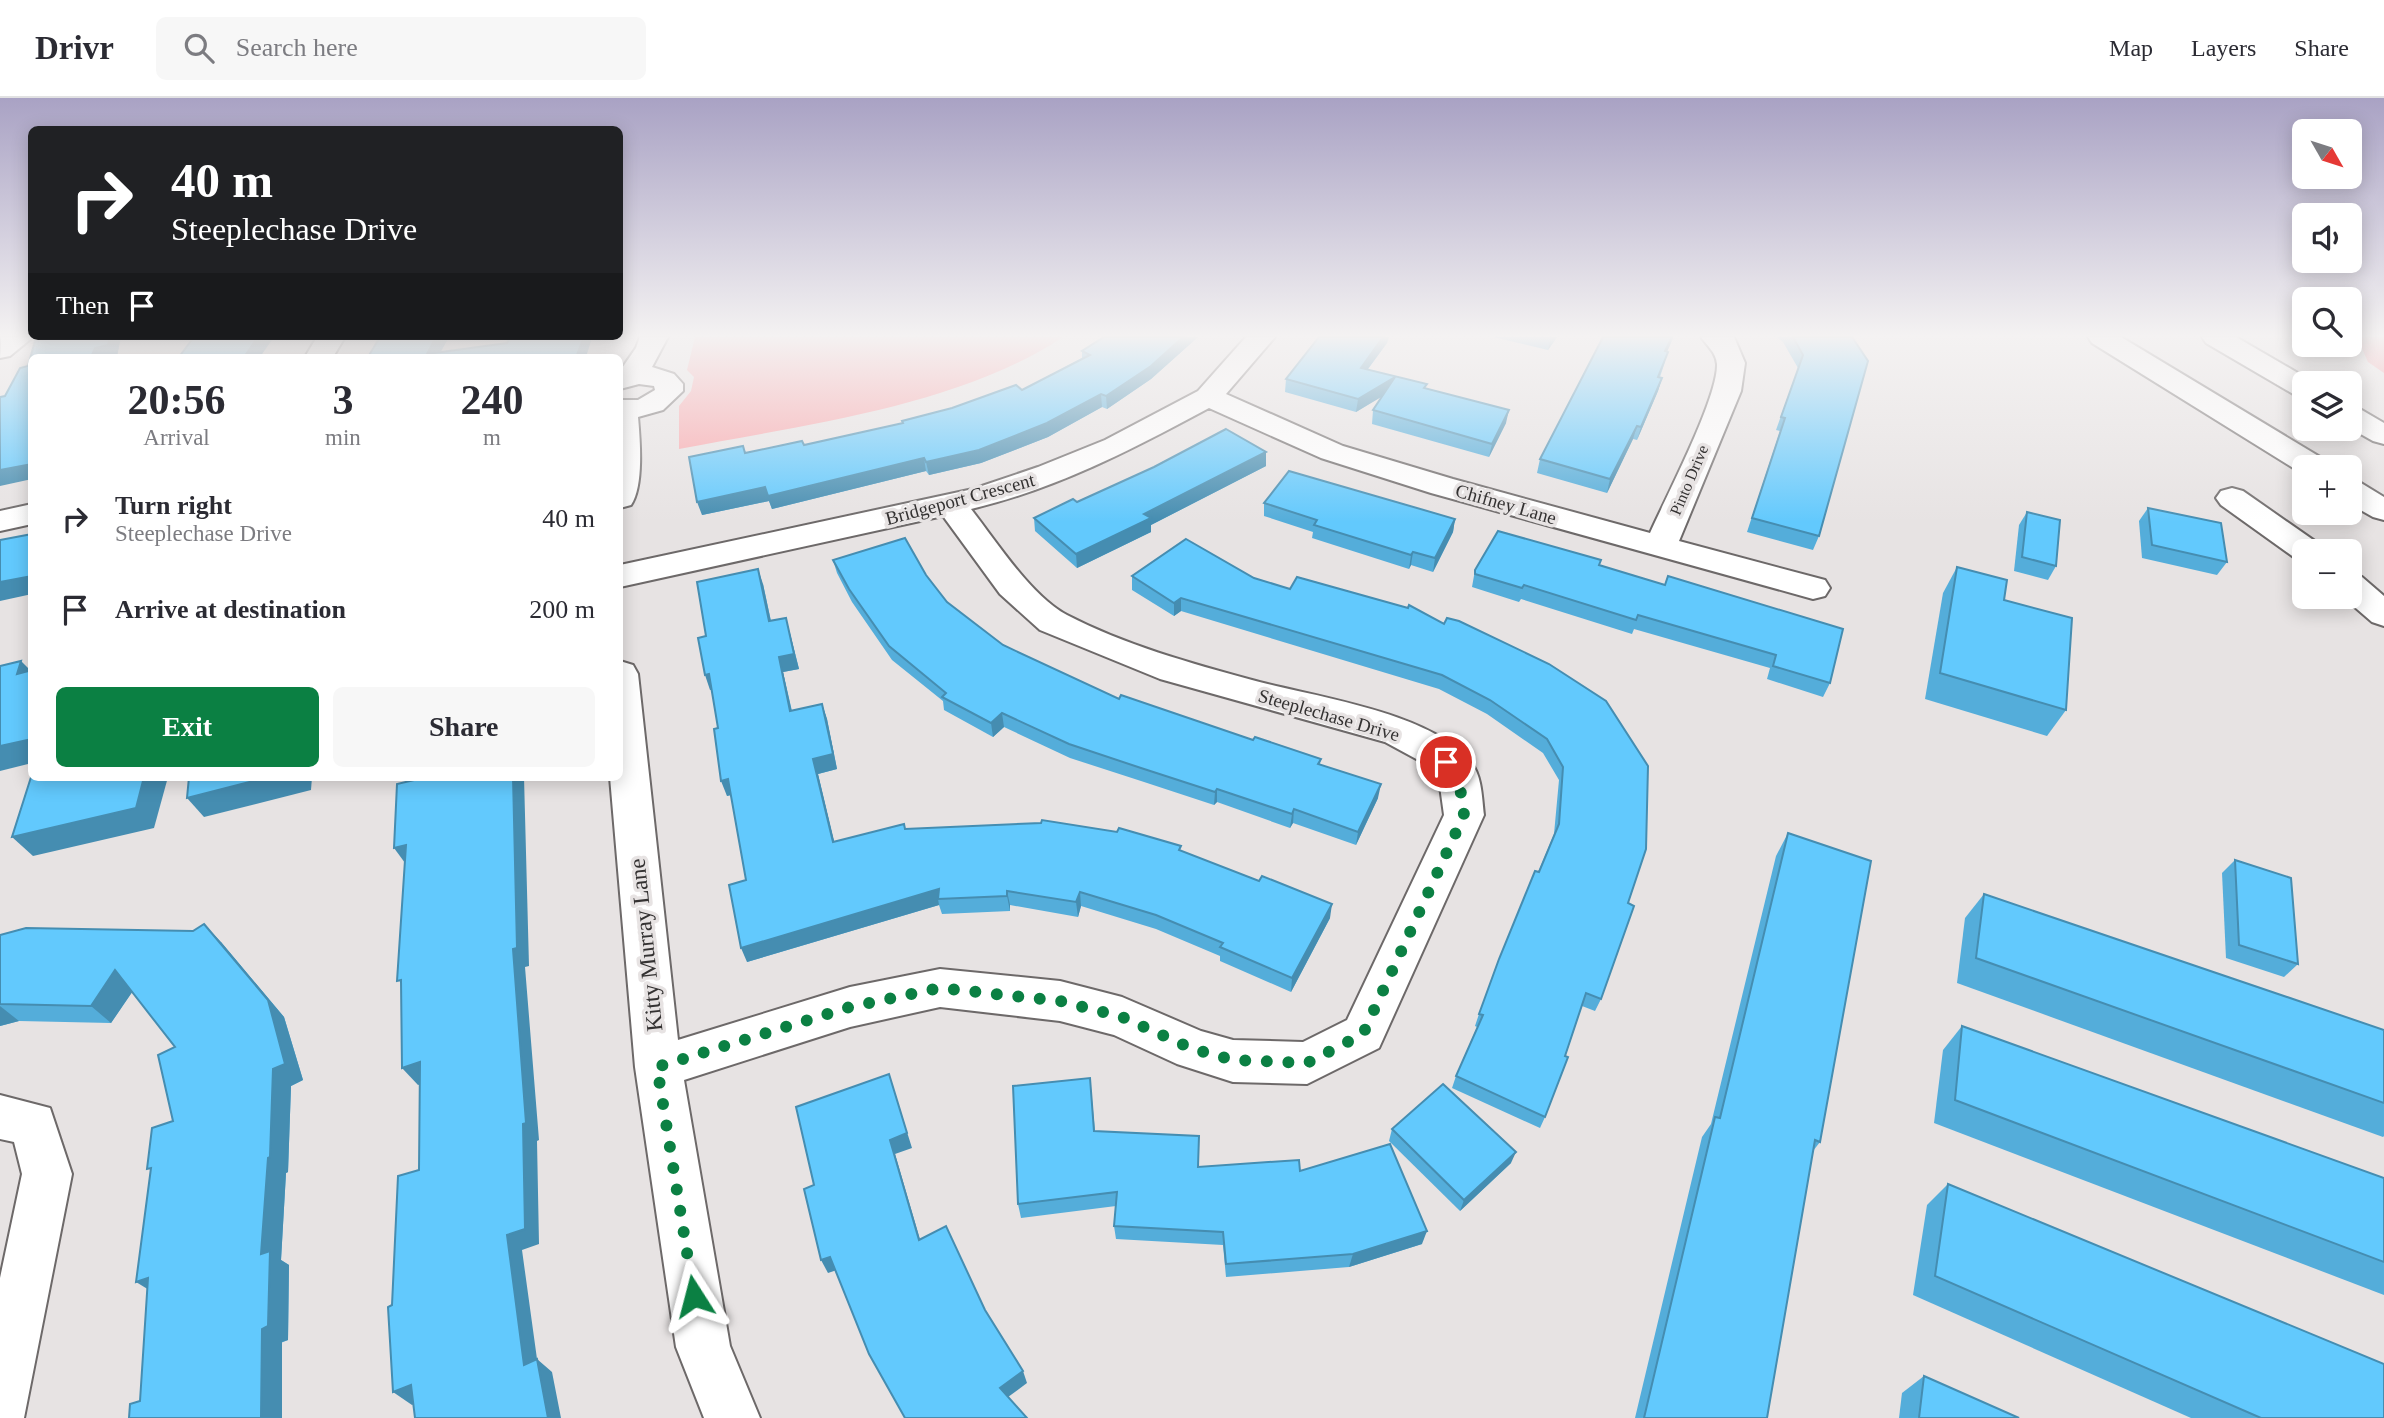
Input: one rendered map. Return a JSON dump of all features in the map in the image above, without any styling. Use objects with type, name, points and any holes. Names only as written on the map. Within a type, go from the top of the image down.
[{"type":"main road","points":[[623,469],[632,399]]},
{"type":"main road","name":"Bridgeport Crescent","points":[[623,575],[982,497],[1049,474],[1116,446],[1205,399]]},
{"type":"main road","name":"Chifney Lane","points":[[1212,399],[1332,452],[1660,547],[1813,588]]},
{"type":"main road","name":"Pinto Drive","points":[[1660,547],[1724,399]]},
{"type":"main road","points":[[2202,399],[2294,455]]},
{"type":"main road","points":[[2362,422],[2384,435]]},
{"type":"main road","points":[[2362,497],[2384,510]]},
{"type":"main road","points":[[2232,498],[2292,540]]},
{"type":"main road","name":"Steeplechase Drive","points":[[657,1067],[850,1007],[940,988],[1060,1001],[1122,1017],[1193,1049],[1233,1060],[1307,1063],[1363,1034],[1464,815],[1458,773],[1434,751],[1397,731],[1173,670],[1052,622],[1012,586],[951,504]]},
{"type":"main road","points":[[0,521],[28,515]]},
{"type":"main road","points":[[2362,595],[2384,614]]},
{"type":"main road","name":"Kitty Murray Lane","points":[[623,706],[657,1067],[703,1347],[732,1418]]},
{"type":"main road","points":[[0,1117],[33,1124],[47,1174],[0,1409]]},
{"type":"shaded area","points":[[685,399],[922,399],[827,421],[679,449],[679,406]]},
{"type":"building","points":[[0,399],[28,399],[28,465],[0,470]]},
{"type":"building","points":[[978,399],[1092,399],[1047,423],[979,450],[926,462],[924,458],[768,496],[765,487],[697,502],[689,457],[743,446],[745,453],[802,441],[804,445],[903,423],[902,421]]},
{"type":"building","points":[[1381,399],[1465,399],[1509,410],[1492,444],[1373,410]]},
{"type":"building","points":[[1571,399],[1653,399],[1641,427],[1637,426],[1610,479],[1540,459]]},
{"type":"building","points":[[1788,399],[1857,399],[1819,536],[1752,518],[1785,418],[1781,417]]},
{"type":"building","points":[[1226,429],[1266,452],[1144,514],[1151,518],[1076,554],[1034,518],[1073,499],[1077,502],[1154,467]]},
{"type":"building","points":[[1289,471],[1455,519],[1435,558],[1413,552],[1411,555],[1314,525],[1317,520],[1264,503]]},
{"type":"building","points":[[2148,508],[2221,523],[2227,562],[2152,545]]},
{"type":"building","points":[[2027,512],[2060,520],[2056,566],[2022,557]]},
{"type":"building","points":[[1498,531],[1601,560],[1599,565],[1665,585],[1668,576],[1843,629],[1830,683],[1773,666],[1776,655],[1638,615],[1636,620],[1524,585],[1522,588],[1475,574]]},
{"type":"building","points":[[28,535],[28,577],[0,582],[0,540]]},
{"type":"building","points":[[905,538],[926,575],[947,602],[1003,645],[1119,699],[1121,695],[1253,740],[1255,737],[1321,759],[1318,764],[1381,784],[1358,832],[1294,809],[1292,814],[1217,789],[1215,792],[1069,744],[1002,713],[991,723],[942,697],[946,693],[889,646],[849,589],[833,560]]},
{"type":"building","points":[[1186,539],[1254,578],[1290,589],[1297,577],[1408,608],[1409,605],[1444,624],[1447,618],[1459,621],[1549,664],[1606,701],[1648,766],[1646,849],[1628,903],[1634,906],[1601,999],[1586,993],[1565,1056],[1568,1057],[1545,1117],[1456,1076],[1483,1015],[1479,1014],[1499,959],[1535,871],[1539,872],[1559,824],[1563,767],[1547,739],[1490,700],[1442,675],[1181,598],[1174,603],[1132,576]]},
{"type":"building","points":[[1957,567],[2007,580],[2004,600],[2072,618],[2066,710],[1940,673]]},
{"type":"building","points":[[758,569],[769,621],[786,618],[794,654],[779,657],[790,711],[822,704],[833,754],[813,759],[833,842],[904,824],[905,829],[1041,823],[1042,820],[1117,832],[1119,828],[1181,846],[1179,850],[1259,881],[1262,876],[1332,904],[1292,978],[1220,947],[1223,943],[1156,915],[1080,892],[1076,902],[1007,891],[1007,896],[938,899],[939,889],[741,948],[729,885],[746,880],[728,779],[721,781],[714,729],[718,728],[709,674],[705,675],[698,638],[706,636],[697,582]]},
{"type":"building","points":[[21,661],[17,674],[28,671],[28,740],[0,746],[0,666]]},
{"type":"building","points":[[30,781],[143,781],[136,808],[12,837]]},
{"type":"building","points":[[189,781],[253,781],[187,798]]},
{"type":"building","points":[[410,781],[513,781],[517,948],[513,949],[526,1123],[523,1124],[525,1229],[507,1235],[524,1365],[537,1359],[548,1418],[415,1418],[411,1385],[393,1392],[388,1307],[392,1305],[398,1176],[419,1170],[420,1062],[402,1068],[401,980],[397,981],[406,845],[394,848],[397,784]]},
{"type":"building","points":[[1788,833],[1871,861],[1820,1142],[1815,1140],[1767,1418],[1644,1418],[1715,1117],[1720,1118]]},
{"type":"building","points":[[2235,860],[2291,878],[2298,964],[2239,945]]},
{"type":"building","points":[[1984,894],[2384,1030],[2384,1103],[1976,958]]},
{"type":"building","points":[[204,924],[268,1000],[285,1064],[273,1069],[270,1157],[261,1254],[270,1251],[268,1326],[262,1329],[261,1418],[129,1418],[130,1404],[140,1401],[148,1278],[136,1282],[151,1168],[147,1169],[152,1128],[173,1121],[158,1055],[175,1047],[115,970],[91,1006],[0,1004],[0,935],[26,928],[193,931]]},
{"type":"building","points":[[1962,1026],[2384,1178],[2384,1262],[1955,1100]]},
{"type":"building","points":[[889,1074],[907,1133],[890,1140],[919,1240],[946,1226],[985,1310],[1023,1371],[1000,1388],[1027,1418],[905,1418],[869,1354],[830,1257],[821,1260],[804,1189],[814,1185],[796,1107]]},
{"type":"building","points":[[1090,1078],[1094,1131],[1199,1136],[1198,1167],[1299,1160],[1300,1171],[1390,1144],[1427,1231],[1353,1254],[1226,1264],[1223,1232],[1114,1226],[1117,1192],[1018,1204],[1013,1086]]},
{"type":"building","points":[[1443,1084],[1516,1152],[1464,1200],[1392,1129]]},
{"type":"building","points":[[1948,1184],[2384,1364],[2384,1418],[2261,1418],[1935,1276]]},
{"type":"building","points":[[1924,1376],[2019,1418],[1919,1418]]},
{"type":"route","points":[[694,1296],[657,1067],[850,1007],[940,988],[1060,1001],[1122,1017],[1193,1049],[1233,1060],[1307,1063],[1363,1034],[1464,815],[1458,773],[1446,762]]}]
